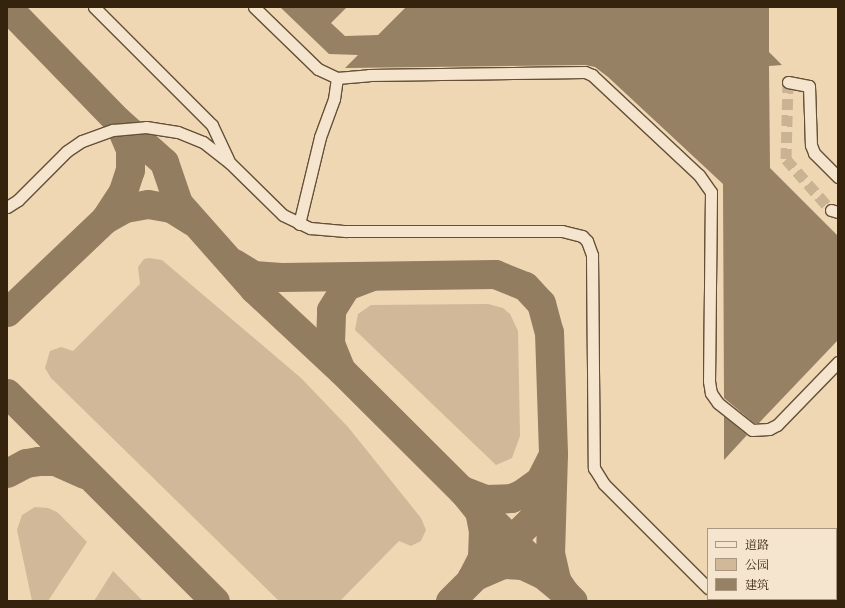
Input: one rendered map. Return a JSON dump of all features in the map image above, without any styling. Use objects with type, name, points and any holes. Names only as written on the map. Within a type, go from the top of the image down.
[{"type":"lane","points":[[94,7],[212,125],[230,163]]},
{"type":"lane","points":[[254,7],[318,69],[337,78],[369,75],[561,72],[585,72],[592,75],[699,175],[710,192],[709,380],[711,393],[718,404],[752,430],[769,429],[776,425],[838,362]]},
{"type":"lane","points":[[299,224],[320,137],[334,99],[337,78]]},
{"type":"lane","points":[[788,82],[809,86],[811,145],[814,153],[838,177]]},
{"type":"lane","points":[[7,207],[18,200],[67,151],[87,139],[113,130],[146,127],[178,132],[203,142],[230,163],[274,208],[299,224],[346,231],[574,232],[587,241],[593,264],[594,468],[604,484],[707,587]]},
{"type":"green space","points":[[149,258],[162,260],[301,378],[348,427],[421,518],[426,530],[421,541],[411,546],[399,541],[340,601],[279,601],[51,378],[45,368],[50,351],[61,347],[73,351],[140,284],[138,267],[144,259]]},
{"type":"green space","points":[[488,304],[503,308],[510,314],[518,331],[520,436],[512,458],[496,465],[355,330],[358,314],[371,305]]},
{"type":"green space","points":[[35,507],[48,508],[57,512],[87,542],[48,601],[32,601],[17,530],[22,515]]},
{"type":"green space","points":[[113,571],[143,601],[94,601]]},
{"type":"building","points":[[280,7],[347,7],[331,23],[345,36],[378,35],[406,7],[769,7],[769,52],[782,65],[769,66],[770,168],[838,236],[838,340],[759,423],[754,423],[724,398],[723,184],[608,77],[595,67],[585,65],[345,68],[358,55],[329,54]]},
{"type":"building","points":[[724,416],[747,435],[724,460]]},
{"type":"taxiway","points":[[7,7],[117,120],[164,162],[178,203],[254,289],[341,370],[573,601]]},
{"type":"taxiway","points":[[7,312],[105,219],[123,191],[130,170],[130,149],[119,123]]},
{"type":"taxiway","points":[[105,219],[125,208],[148,204],[171,208],[192,221]]},
{"type":"taxiway","points":[[234,263],[253,275],[281,277],[495,274],[525,286],[541,303],[549,332],[553,454],[550,553],[556,580],[564,592],[544,575],[523,565],[503,564],[472,577]]},
{"type":"taxiway","points":[[340,368],[330,343],[331,310],[346,286],[370,277]]},
{"type":"taxiway","points":[[7,393],[215,601]]},
{"type":"taxiway","points":[[472,577],[482,557],[483,531],[479,511],[462,490],[485,499],[511,498],[521,494],[540,480],[552,456]]},
{"type":"taxiway","points":[[7,473],[26,463],[55,461],[84,474]]},
{"type":"taxiway","points":[[450,601],[532,519],[545,503],[550,488]]},
{"type":"tunnel","points":[[788,82],[786,159],[831,210]]}]
